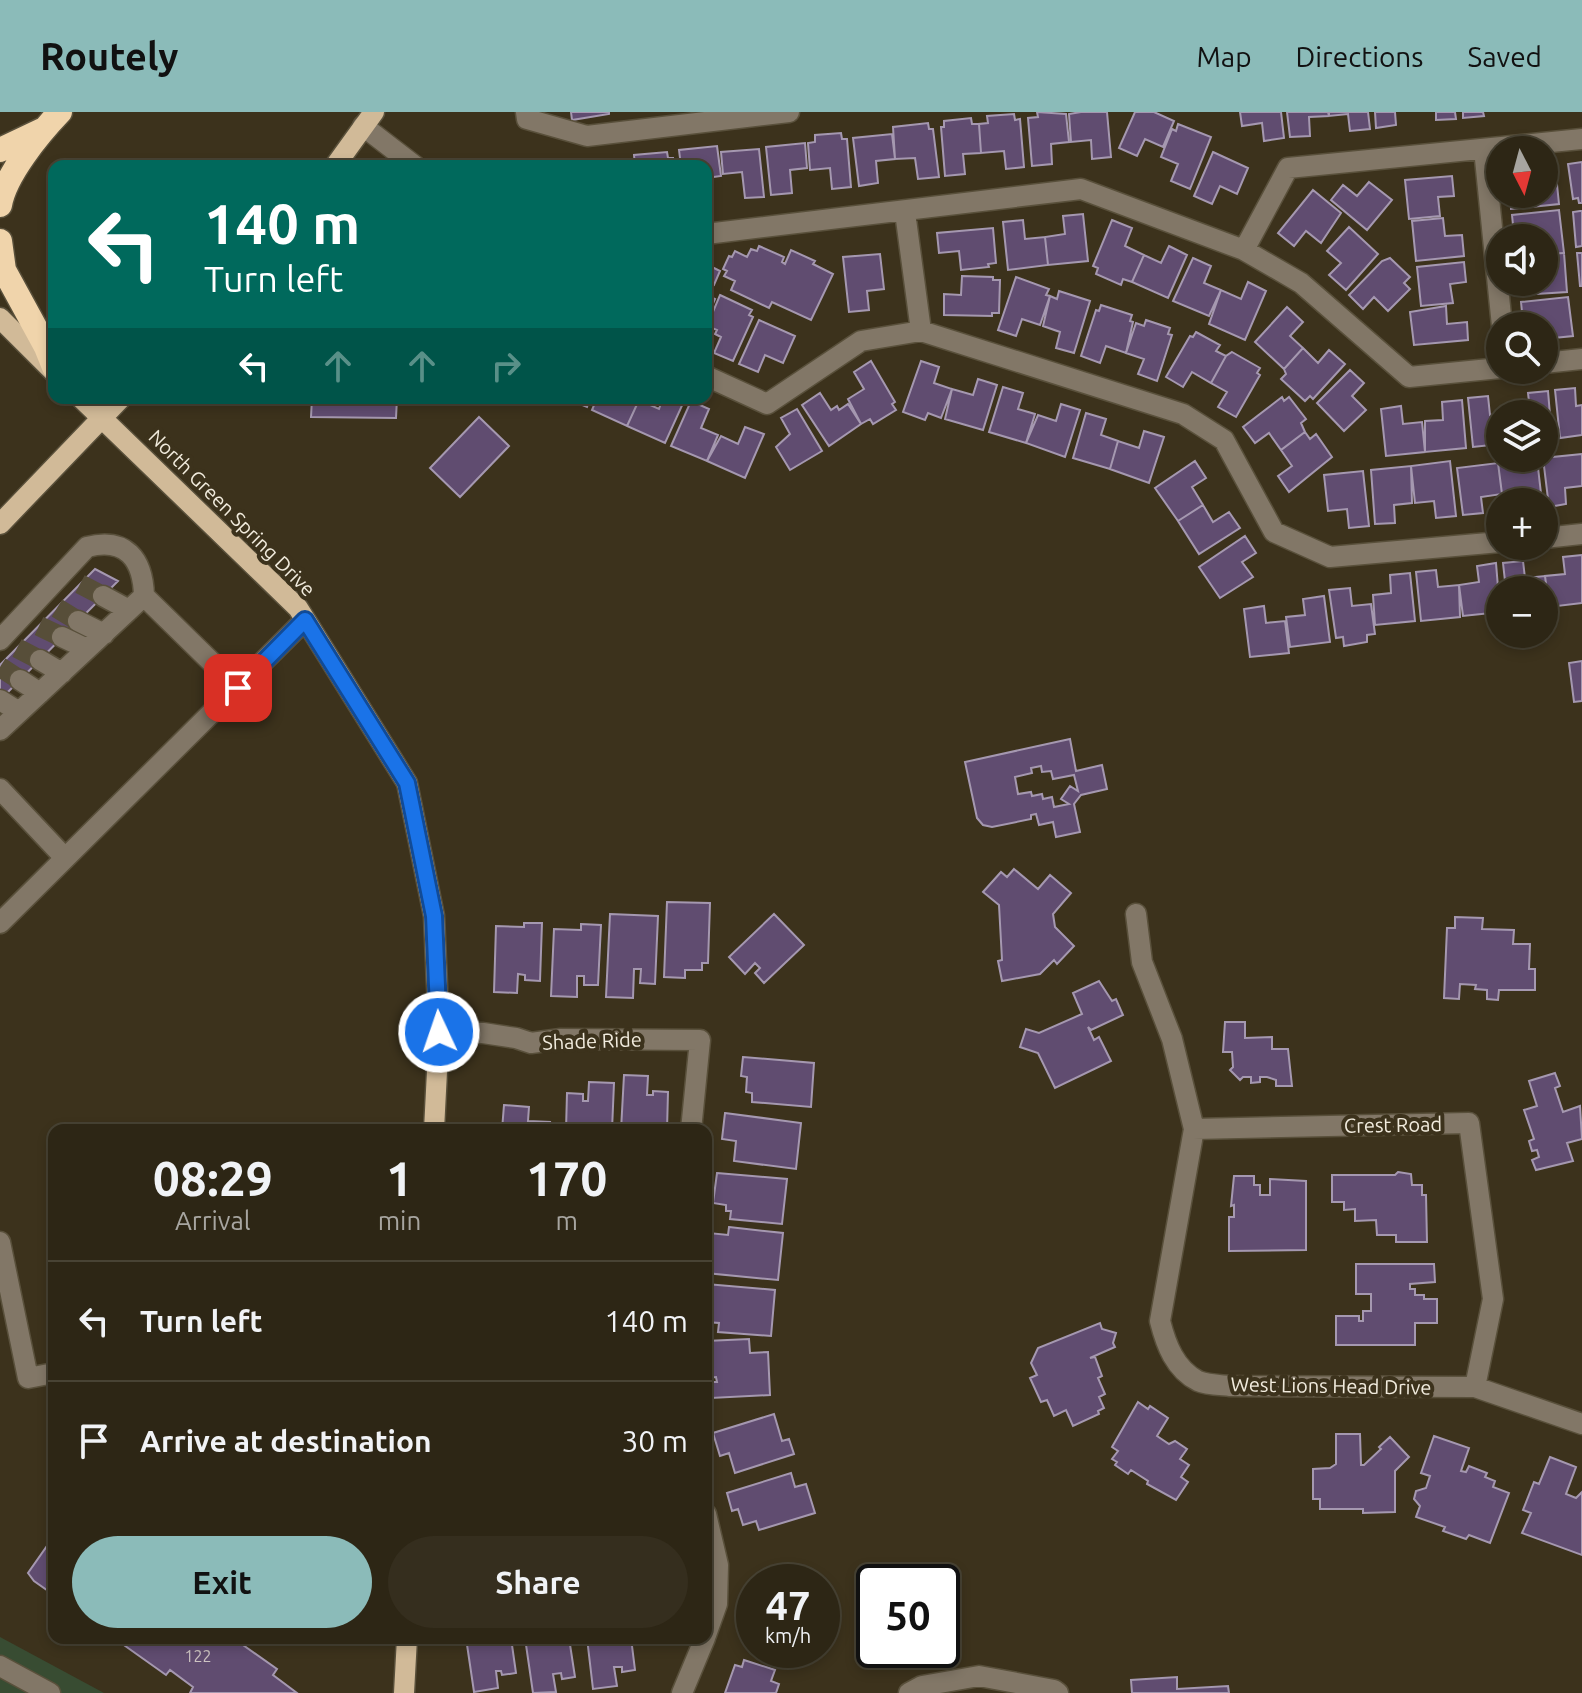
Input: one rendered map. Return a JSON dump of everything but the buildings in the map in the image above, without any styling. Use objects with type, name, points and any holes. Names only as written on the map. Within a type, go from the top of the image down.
[{"type":"highway","points":[[0,150],[52,120]]},
{"type":"highway","points":[[0,205],[12,176],[52,120]]},
{"type":"highway","points":[[0,241],[4,270],[48,353]]},
{"type":"main road","points":[[339,160],[368,119]]},
{"type":"main road","points":[[0,318],[48,364]]},
{"type":"main road","name":"North Green Spring Drive","points":[[87,404],[298,608],[407,783],[434,916],[439,1032],[434,1124]]},
{"type":"main road","points":[[0,524],[115,404]]},
{"type":"main road","points":[[404,1693],[407,1644]]},
{"type":"street","points":[[526,112],[527,119],[587,136],[715,116],[789,112]]},
{"type":"street","points":[[368,119],[409,160]]},
{"type":"street","points":[[1244,250],[1288,168],[1582,139]]},
{"type":"street","points":[[1484,149],[1501,312]]},
{"type":"street","points":[[712,233],[1081,189],[1244,250],[1301,283],[1409,377],[1486,369]]},
{"type":"street","points":[[905,212],[921,331]]},
{"type":"street","points":[[712,379],[767,404],[861,341],[921,331],[1183,414],[1224,440],[1274,532],[1330,557],[1486,543]]},
{"type":"street","points":[[1558,362],[1582,359]]},
{"type":"street","points":[[1558,537],[1582,534]]},
{"type":"street","points":[[0,730],[137,603],[144,577],[138,563],[120,545],[104,543],[87,547],[60,576],[47,604],[6,642]]},
{"type":"street","points":[[60,576],[80,584]]},
{"type":"street","points":[[103,596],[137,603],[238,688]]},
{"type":"street","points":[[0,922],[305,620]]},
{"type":"street","points":[[78,621],[104,634]]},
{"type":"street","points":[[62,637],[87,649]]},
{"type":"street","points":[[40,660],[62,673]]},
{"type":"street","points":[[20,680],[40,693]]},
{"type":"street","points":[[0,700],[19,712]]},
{"type":"street","points":[[0,789],[65,858]]},
{"type":"street","points":[[1136,914],[1142,962],[1172,1039],[1194,1129]]},
{"type":"street","name":"Shade Ride","points":[[439,1032],[483,1033],[531,1043],[561,1039],[700,1040],[692,1124]]},
{"type":"street","name":"Crest Road","points":[[1194,1129],[1469,1123],[1493,1299],[1475,1387]]},
{"type":"street","name":"West Lions Head Drive","points":[[1194,1129],[1160,1321],[1165,1342],[1178,1365],[1199,1382],[1230,1386],[1475,1387],[1582,1424]]},
{"type":"street","points":[[0,1242],[28,1378],[48,1374]]},
{"type":"street","points":[[712,1540],[718,1565],[717,1604],[712,1617]]},
{"type":"street","points":[[682,1693],[702,1644]]},
{"type":"street","points":[[0,1666],[50,1693]]},
{"type":"street","points":[[909,1693],[922,1686],[979,1676],[1058,1693]]},
{"type":"green space","points":[[0,1637],[104,1693],[0,1693]]},
{"type":"tunnel","points":[[80,584],[103,596]]},
{"type":"tunnel","points":[[57,608],[78,621]]},
{"type":"tunnel","points":[[39,626],[62,637]]},
{"type":"tunnel","points":[[17,648],[40,660]]},
{"type":"tunnel","points":[[0,667],[20,680]]},
{"type":"route","points":[[238,688],[305,620],[407,783],[434,916],[439,1032]]}]
